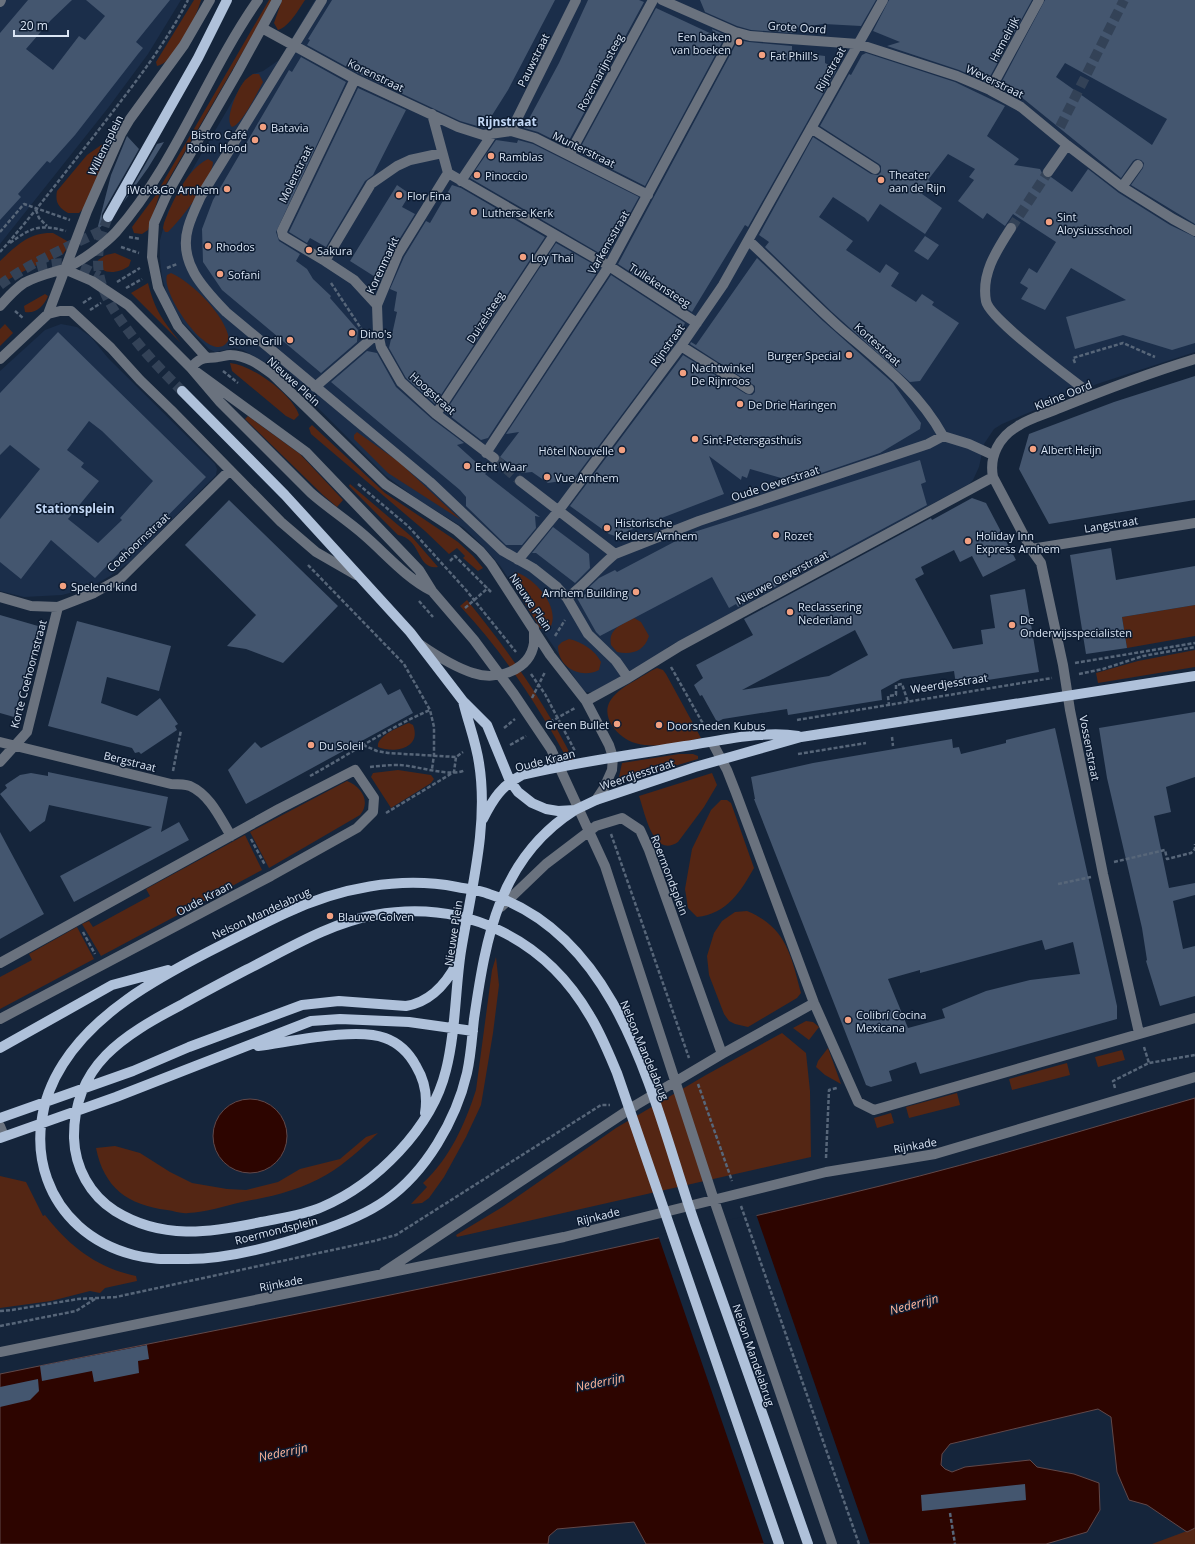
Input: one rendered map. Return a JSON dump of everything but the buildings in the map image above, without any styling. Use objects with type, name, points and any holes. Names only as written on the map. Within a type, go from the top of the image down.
[{"type":"main road","points":[[108,217],[198,58],[227,0]]},
{"type":"main road","name":"Nieuwe Plein","points":[[182,391],[285,495],[421,645],[463,701],[487,725],[510,781],[518,792],[532,803],[546,809],[558,811],[575,810],[596,800]]},
{"type":"main road","name":"Weerdjesstraat","points":[[596,800],[695,767],[802,737],[1195,676]]},
{"type":"main road","name":"Nieuwe Plein","points":[[452,1028],[460,958],[481,823],[482,798],[479,763],[463,701]]},
{"type":"main road","name":"Weerdjesstraat","points":[[613,757],[713,737],[783,734],[802,737]]},
{"type":"main road","name":"Oude Kraan","points":[[481,823],[493,798],[510,781],[538,772],[613,757]]},
{"type":"main road","name":"Roermondsplein","points":[[41,1160],[53,1195],[62,1210],[90,1235],[109,1246],[133,1255],[159,1259],[206,1259],[290,1241],[349,1221],[389,1198],[407,1182],[424,1162],[453,1114],[466,1075],[486,945],[495,913],[509,882],[524,856],[543,833],[575,810]]},
{"type":"main road","name":"Nelson Mandelabrug","points":[[41,1160],[40,1124],[46,1096],[55,1076],[71,1051],[82,1037],[128,999],[181,966],[309,903],[360,888],[388,884],[421,882],[449,885],[490,894],[523,909],[563,938],[583,957],[599,979],[618,1010],[658,1111],[687,1202],[808,1544]]},
{"type":"main road","name":"Roermondsplein","points":[[452,1028],[446,1070],[438,1092],[424,1117],[399,1152],[378,1172],[347,1194],[319,1208],[213,1231],[166,1231],[139,1224],[115,1211],[100,1200],[84,1178],[74,1152],[74,1124],[82,1090],[91,1074],[111,1049],[140,1027],[298,943],[331,928],[374,915],[426,911],[455,915],[485,923],[509,934],[531,948],[552,966],[590,1014],[604,1043],[617,1073],[779,1544]]},
{"type":"main road","points":[[0,1118],[133,1071],[196,1044],[302,1005],[333,1001],[406,1006],[415,1004],[424,1000],[443,985],[460,958]]},
{"type":"main road","points":[[0,1048],[112,986],[181,966]]},
{"type":"main road","points":[[2,1137],[116,1097],[311,1021],[328,1019],[409,1022],[473,1031]]},
{"type":"main road","points":[[240,1049],[330,1036],[370,1035],[384,1037],[401,1047],[410,1056],[422,1076],[427,1102],[424,1117]]},
{"type":"street","name":"Willemsplein","points":[[64,269],[87,211],[121,134],[134,113],[184,45],[210,0]]},
{"type":"street","points":[[2,303],[25,283],[53,271],[64,269],[88,255],[115,234],[156,176],[258,0]]},
{"type":"street","points":[[191,368],[197,360],[206,357],[178,326],[158,287],[152,260],[154,224],[158,210],[277,0]]},
{"type":"street","points":[[188,261],[186,244],[188,229],[201,196],[322,0]]},
{"type":"street","name":"Pauwstraat","points":[[511,131],[576,0]]},
{"type":"street","name":"Rozemarijnsteeg","points":[[569,155],[653,0]]},
{"type":"street","name":"Grote Oord","points":[[662,0],[735,32],[750,36],[858,44]]},
{"type":"street","name":"Rijnstraat","points":[[518,560],[559,510],[681,346],[723,285],[883,0]]},
{"type":"street","name":"Hemelrijk","points":[[990,90],[1039,0]]},
{"type":"street","name":"Korenstraat","points":[[262,28],[355,79],[458,127],[488,134]]},
{"type":"street","name":"Varkensstraat","points":[[490,456],[609,266],[735,32]]},
{"type":"street","name":"Weverstraat","points":[[858,44],[957,76],[990,90],[1021,107],[1058,131],[1066,145],[1122,187],[1172,219],[1195,231]]},
{"type":"street","name":"Molenstraat","points":[[325,261],[284,236],[282,231],[355,79]]},
{"type":"street","points":[[432,114],[448,173]]},
{"type":"street","points":[[811,128],[875,169]]},
{"type":"street","name":"Munterstraat","points":[[488,134],[511,131],[535,138],[648,195]]},
{"type":"street","points":[[461,181],[488,134]]},
{"type":"street","points":[[1048,172],[1066,145]]},
{"type":"street","points":[[325,261],[371,184],[397,166],[410,160],[442,153]]},
{"type":"street","points":[[1122,187],[1138,165]]},
{"type":"street","name":"Korenmarkt","points":[[325,261],[354,280],[377,305],[398,254],[448,173]]},
{"type":"street","name":"Tullekensteeg","points":[[448,173],[609,266],[697,323]]},
{"type":"street","points":[[1011,228],[987,272],[985,288],[986,303],[1001,322],[1092,395]]},
{"type":"street","name":"Duizelsteeg","points":[[436,414],[554,235]]},
{"type":"street","name":"Kortestraat","points":[[749,241],[840,327],[879,360],[916,398],[935,422],[943,436]]},
{"type":"street","name":"Nieuwe Plein","points":[[188,261],[194,275],[203,288],[226,312],[430,482],[503,551],[533,568],[557,587],[567,598],[588,634],[616,662],[628,678]]},
{"type":"street","points":[[0,359],[48,314],[64,269]]},
{"type":"street","points":[[64,269],[92,281],[128,305],[191,368],[220,402],[324,504],[363,534],[422,586],[432,592]]},
{"type":"street","name":"Hoogstraat","points":[[377,305],[378,333],[381,347],[401,382],[436,414],[490,456]]},
{"type":"street","name":"Nieuwe Plein","points":[[48,314],[60,311],[71,311],[111,348],[140,380],[281,522],[316,552],[358,576]]},
{"type":"street","points":[[315,387],[378,333]]},
{"type":"street","points":[[681,346],[748,390]]},
{"type":"street","name":"Nieuwe Plein","points":[[206,357],[218,357],[229,354],[240,356],[258,364],[272,374],[385,484],[456,530],[491,564],[550,654],[586,702],[605,735],[613,757],[609,780],[596,800]]},
{"type":"street","name":"Kleine Oord","points":[[993,455],[1003,439],[1017,426],[1092,395],[1174,365],[1195,360]]},
{"type":"street","points":[[191,368],[306,452],[419,570],[432,592]]},
{"type":"street","points":[[943,436],[969,444],[993,455],[991,466],[993,477]]},
{"type":"street","name":"Oude Oeverstraat","points":[[567,598],[583,586],[596,570],[615,554],[699,521],[928,444],[943,436]]},
{"type":"street","name":"Coehoornstraat","points":[[0,597],[31,606],[58,607],[94,593],[121,578],[230,470]]},
{"type":"street","name":"Vossenstraat","points":[[993,477],[1031,549],[1041,563],[1063,665],[1067,696],[1102,870],[1139,1033]]},
{"type":"street","name":"Nieuwe Oeverstraat","points":[[586,702],[665,657],[687,642],[993,477]]},
{"type":"street","points":[[520,481],[615,554]]},
{"type":"street","name":"Langstraat","points":[[1031,549],[1195,523]]},
{"type":"street","name":"Nelson Mandelabrug","points":[[432,592],[474,640],[514,694],[551,749],[605,866],[713,1197],[832,1544]]},
{"type":"street","name":"Korte Coehoornstraat","points":[[0,762],[27,732],[58,607]]},
{"type":"street","points":[[421,645],[460,669],[484,676],[497,676],[514,671],[524,663],[534,644],[534,628]]},
{"type":"street","points":[[713,737],[727,770],[814,1003],[858,1102],[874,1110],[1195,1018]]},
{"type":"street","name":"Bergstraat","points":[[0,742],[171,784],[189,786],[202,794],[213,807],[231,836]]},
{"type":"street","points":[[0,963],[245,828],[355,770],[374,798],[373,812],[367,819]]},
{"type":"street","name":"Roermondsplein","points":[[495,913],[546,864],[596,826],[622,818],[640,830],[649,850],[722,1054]]},
{"type":"street","name":"Oude Kraan","points":[[0,1019],[271,876],[357,828],[367,819]]},
{"type":"street","points":[[379,1276],[636,1105],[722,1054],[814,1003]]},
{"type":"street","name":"Rijnkade","points":[[0,1352],[379,1276],[564,1237],[826,1172],[935,1154],[1195,1077]]},
{"type":"street","points":[[0,1126],[2,1137]]},
{"type":"path","name":"Willemsplein","points":[[0,252],[36,209],[134,83],[188,0]]},
{"type":"path","points":[[0,232],[24,204],[36,209],[39,218],[48,226]]},
{"type":"path","points":[[154,272],[188,261]]},
{"type":"path","points":[[327,279],[336,289],[363,333]]},
{"type":"path","points":[[2,303],[32,328]]},
{"type":"path","name":"Kleine Oord","points":[[1081,387],[1073,358],[1123,343],[1174,365]]},
{"type":"path","points":[[353,480],[408,526],[476,601]]},
{"type":"path","points":[[450,561],[455,556],[488,588]]},
{"type":"path","points":[[306,563],[404,664],[430,710],[434,727],[434,755],[432,769],[399,765],[355,770]]},
{"type":"path","points":[[417,599],[438,621]]},
{"type":"path","points":[[550,654],[555,634],[573,608]]},
{"type":"path","points":[[1063,665],[1195,643]]},
{"type":"path","name":"Weerdjesstraat","points":[[795,721],[1103,669],[1143,656],[1195,647]]},
{"type":"path","points":[[665,657],[706,730],[713,737]]},
{"type":"path","points":[[531,700],[546,668]]},
{"type":"path","points":[[888,696],[896,695],[896,685],[902,684],[908,702]]},
{"type":"path","points":[[306,778],[404,721],[430,710]]},
{"type":"path","points":[[491,736],[519,715]]},
{"type":"path","points":[[171,784],[181,730]]},
{"type":"path","points":[[363,745],[377,751],[456,757],[475,745]]},
{"type":"path","points":[[367,819],[390,812],[454,772],[456,757]]},
{"type":"path","points":[[245,828],[271,876]]},
{"type":"path","points":[[1058,884],[1164,850],[1167,859],[1191,852],[1195,849],[1195,844]]},
{"type":"path","points":[[77,921],[102,966]]},
{"type":"path","points":[[1113,1081],[1149,1063],[1195,1055]]},
{"type":"path","points":[[826,1172],[829,1090]]},
{"type":"path","points":[[0,1311],[69,1300],[116,1297],[374,1242],[396,1235],[601,1105],[636,1105]]},
{"type":"path","points":[[0,1326],[76,1311],[96,1298]]},
{"type":"path","points":[[950,1513],[955,1544]]},
{"type":"shaded area","points":[[0,0],[181,0],[148,54],[108,108],[0,244]]},
{"type":"shaded area","points":[[194,0],[201,0],[195,17],[184,38],[170,57],[164,63],[157,66],[156,62]]},
{"type":"shaded area","points":[[269,0],[273,0],[159,196],[148,230],[142,234],[134,233],[132,227],[155,196]]},
{"type":"shaded area","points":[[282,0],[305,0],[290,22],[278,30],[274,23]]},
{"type":"shaded area","points":[[315,0],[1195,0],[1195,352],[1097,384],[1002,424],[994,429],[984,444],[979,467],[973,480],[969,484],[668,647],[663,652],[593,692],[586,692],[583,690],[501,567],[483,546],[464,528],[417,499],[386,476],[316,406],[276,369],[243,350],[234,348],[215,352],[209,349],[183,323],[167,295],[162,277],[160,240],[168,211],[243,83],[253,74],[263,71],[279,60]]},
{"type":"shaded area","points":[[253,74],[259,74],[263,82],[245,114],[236,125],[232,127],[230,124],[230,112],[232,105],[240,87],[247,78]]},
{"type":"shaded area","points":[[107,141],[111,145],[85,207],[79,213],[68,213],[58,204],[56,198],[57,191],[87,155]]},
{"type":"shaded area","points":[[208,159],[213,162],[208,178],[180,219],[168,232],[165,232],[163,228],[164,223],[181,187],[193,171]]},
{"type":"shaded area","points":[[44,233],[53,233],[67,241],[68,247],[63,254],[28,269],[0,284],[0,261],[17,245],[30,237]]},
{"type":"shaded area","points":[[115,253],[131,260],[129,266],[116,272],[110,272],[102,269],[98,260],[106,255]]},
{"type":"shaded area","points":[[171,273],[179,277],[198,292],[222,320],[227,330],[229,339],[222,346],[212,345],[201,338],[180,312],[167,284],[167,275]]},
{"type":"shaded area","points":[[148,283],[160,315],[181,343],[131,293]]},
{"type":"shaded area","points":[[45,294],[48,296],[39,308],[33,312],[25,312],[24,306]]},
{"type":"shaded area","points":[[5,324],[13,333],[0,346],[0,329]]},
{"type":"shaded area","points":[[61,324],[77,327],[91,337],[108,358],[215,464],[217,469],[216,475],[130,562],[110,576],[89,588],[62,595],[24,597],[0,591],[0,371],[45,330]]},
{"type":"shaded area","points":[[230,363],[249,369],[270,382],[288,398],[299,415],[294,420],[286,416],[232,371]]},
{"type":"shaded area","points":[[248,416],[300,454],[343,500],[337,507],[245,419]]},
{"type":"shaded area","points":[[312,425],[385,493],[458,542],[483,568],[478,571],[463,558],[465,556],[457,548],[449,554],[425,531],[311,434],[309,428]]},
{"type":"shaded area","points":[[357,432],[399,462],[461,520],[388,473],[354,439],[354,435]]},
{"type":"shaded area","points":[[350,484],[412,537],[438,567],[431,567],[426,564],[411,542],[398,535],[349,486]]},
{"type":"shaded area","points":[[515,572],[523,575],[531,581],[545,596],[553,614],[552,623],[548,631],[540,628],[510,579]]},
{"type":"shaded area","points":[[467,600],[512,658],[538,697],[574,761],[570,764],[520,681],[491,642],[460,606]]},
{"type":"shaded area","points":[[1195,605],[1195,636],[1127,648],[1122,617]]},
{"type":"shaded area","points":[[634,618],[641,622],[649,636],[647,641],[644,646],[636,651],[627,653],[617,652],[611,645],[614,631],[616,628]]},
{"type":"shaded area","points":[[569,639],[579,642],[592,650],[601,662],[599,670],[585,673],[572,670],[566,666],[559,654],[558,646],[562,642]]},
{"type":"shaded area","points":[[1195,650],[1195,667],[1098,683],[1096,673],[1138,661]]},
{"type":"shaded area","points":[[657,668],[663,670],[666,674],[701,738],[668,745],[643,745],[626,739],[613,727],[607,711],[608,705],[612,699],[623,688]]},
{"type":"shaded area","points":[[409,723],[413,725],[415,733],[414,739],[410,744],[399,749],[392,750],[378,747],[378,743],[385,735]]},
{"type":"shaded area","points":[[679,754],[693,754],[698,756],[698,759],[624,781],[619,777],[622,763]]},
{"type":"shaded area","points":[[398,770],[431,775],[434,779],[431,783],[391,808],[371,777],[373,773]]},
{"type":"shaded area","points":[[712,773],[717,785],[704,807],[678,842],[669,846],[662,844],[651,832],[639,796]]},
{"type":"shaded area","points":[[347,781],[361,791],[365,800],[365,805],[360,815],[269,868],[250,832]]},
{"type":"shaded area","points":[[721,800],[727,800],[731,803],[754,868],[744,885],[732,900],[717,911],[708,915],[697,917],[688,908],[685,889],[692,849],[711,810]]},
{"type":"shaded area","points":[[245,835],[262,870],[101,956],[82,924],[89,921],[93,927],[150,896],[146,889]]},
{"type":"shaded area","points":[[747,911],[770,925],[779,934],[790,955],[801,993],[797,998],[748,1027],[729,1021],[724,1014],[709,975],[707,956],[714,933],[722,921],[735,912]]},
{"type":"shaded area","points":[[77,927],[94,959],[0,1009],[0,977],[32,960],[29,954]]},
{"type":"shaded area","points":[[496,957],[499,985],[481,1105],[466,1137],[444,1177],[429,1198],[422,1203],[411,1204],[427,1187],[423,1183],[433,1173],[449,1152],[462,1128],[472,1103],[476,1090],[492,970]]},
{"type":"shaded area","points":[[806,1021],[813,1022],[819,1027],[809,1040],[793,1028]]},
{"type":"shaded area","points":[[782,1033],[806,1053],[810,1091],[811,1157],[457,1237],[456,1235],[504,1206],[616,1128],[706,1075]]},
{"type":"shaded area","points":[[828,1048],[841,1084],[825,1075],[816,1067],[818,1061]]},
{"type":"shaded area","points":[[1122,1050],[1125,1060],[1098,1067],[1095,1057]]},
{"type":"shaded area","points":[[1067,1063],[1070,1075],[1012,1090],[1009,1079]]},
{"type":"shaded area","points":[[957,1093],[960,1105],[909,1118],[906,1107]]},
{"type":"shaded area","points":[[891,1113],[894,1123],[877,1128],[874,1118]]},
{"type":"shaded area","points":[[378,1133],[340,1166],[306,1185],[263,1198],[209,1210],[186,1213],[153,1208],[130,1199],[120,1192],[105,1174],[96,1148],[115,1146],[140,1153],[170,1172],[192,1183],[227,1189],[246,1190],[278,1182],[300,1169],[340,1159],[366,1137]]},
{"type":"shaded area","points":[[0,1176],[26,1182],[43,1216],[45,1215],[74,1246],[96,1261],[136,1276],[137,1281],[105,1288],[100,1293],[90,1291],[51,1301],[0,1308]]},
{"type":"shaded area","points":[[1195,1528],[1195,1544],[1152,1544]]},
{"type":"water","name":"Nederrijn","points":[[1195,1098],[1195,1528],[1187,1532],[1147,1505],[1129,1500],[1117,1472],[1111,1417],[1098,1409],[950,1444],[942,1454],[941,1465],[945,1469],[952,1472],[965,1467],[1030,1460],[1037,1467],[1074,1474],[1099,1483],[1100,1510],[1087,1532],[1046,1544],[646,1544],[634,1522],[557,1529],[549,1536],[548,1544],[0,1544],[0,1374],[551,1261],[771,1212],[959,1166]]},
{"type":"water","points":[[243,1099],[257,1099],[264,1101],[277,1109],[285,1122],[287,1136],[285,1150],[277,1163],[264,1171],[257,1173],[243,1173],[236,1171],[223,1163],[215,1150],[213,1143],[213,1129],[215,1122],[223,1109],[236,1101]]},
{"type":"pier","points":[[756,1214],[870,1544],[764,1544],[658,1235]]},
{"type":"tunnel","points":[[1060,127],[1124,0]]},
{"type":"tunnel","points":[[1011,228],[1048,172]]},
{"type":"tunnel","points":[[108,217],[102,234],[98,263],[103,289],[117,315],[133,337],[153,361],[182,391]]},
{"type":"tunnel","points":[[0,285],[37,262],[103,230]]},
{"type":"tunnel","points":[[37,267],[62,263],[69,264],[84,268],[99,276]]},
{"type":"tunnel","points":[[494,458],[520,481]]},
{"type":"place","name":"Een baken van boeken","points":[[739,42]]},
{"type":"place","name":"Fat Phill's","points":[[762,55]]},
{"type":"place","name":"Batavia","points":[[263,127]]},
{"type":"place","name":"Bistro Café Robin Hood","points":[[255,140]]},
{"type":"place","name":"Ramblas","points":[[491,156]]},
{"type":"place","name":"Pinoccio","points":[[477,175]]},
{"type":"place","name":"Theater aan de Rijn","points":[[881,180]]},
{"type":"place","name":"iWok&Go Arnhem","points":[[227,189]]},
{"type":"place","name":"Flor Fina","points":[[399,195]]},
{"type":"place","name":"Lutherse Kerk","points":[[474,212]]},
{"type":"place","name":"Sint Aloysiusschool","points":[[1049,222]]},
{"type":"place","name":"Rhodos","points":[[208,246]]},
{"type":"place","name":"Sakura","points":[[309,250]]},
{"type":"place","name":"Loy Thai","points":[[523,257]]},
{"type":"place","name":"Sofani","points":[[220,274]]},
{"type":"place","name":"Dino's","points":[[352,333]]},
{"type":"place","name":"Stone Grill","points":[[290,340]]},
{"type":"place","name":"Burger Special","points":[[849,355]]},
{"type":"place","name":"Nachtwinkel De Rijnroos","points":[[683,373]]},
{"type":"place","name":"De Drie Haringen","points":[[740,404]]},
{"type":"place","name":"Sint-Petersgasthuis","points":[[695,439]]},
{"type":"place","name":"Albert Heijn","points":[[1033,449]]},
{"type":"place","name":"Hôtel Nouvelle","points":[[622,450]]},
{"type":"place","name":"Echt Waar","points":[[467,466]]},
{"type":"place","name":"Vue Arnhem","points":[[547,477]]},
{"type":"place","name":"Historische Kelders Arnhem","points":[[607,528]]},
{"type":"place","name":"Rozet","points":[[776,535]]},
{"type":"place","name":"Holiday Inn Express Arnhem","points":[[968,541]]},
{"type":"place","name":"Spelend kind","points":[[63,586]]},
{"type":"place","name":"Arnhem Building","points":[[636,592]]},
{"type":"place","name":"Reclassering Nederland","points":[[790,612]]},
{"type":"place","name":"De Onderwijsspecialisten","points":[[1012,625]]},
{"type":"place","name":"Green Bullet","points":[[617,724]]},
{"type":"place","name":"Doorsneden Kubus","points":[[659,725]]},
{"type":"place","name":"Du Soleil","points":[[311,745]]},
{"type":"place","name":"Blauwe Golven","points":[[330,916]]},
{"type":"place","name":"Colibrí Cocina Mexicana","points":[[848,1020]]},
{"type":"district","name":"Rijnstraat","points":[[507,121]]},
{"type":"district","name":"Stationsplein","points":[[75,508]]}]
